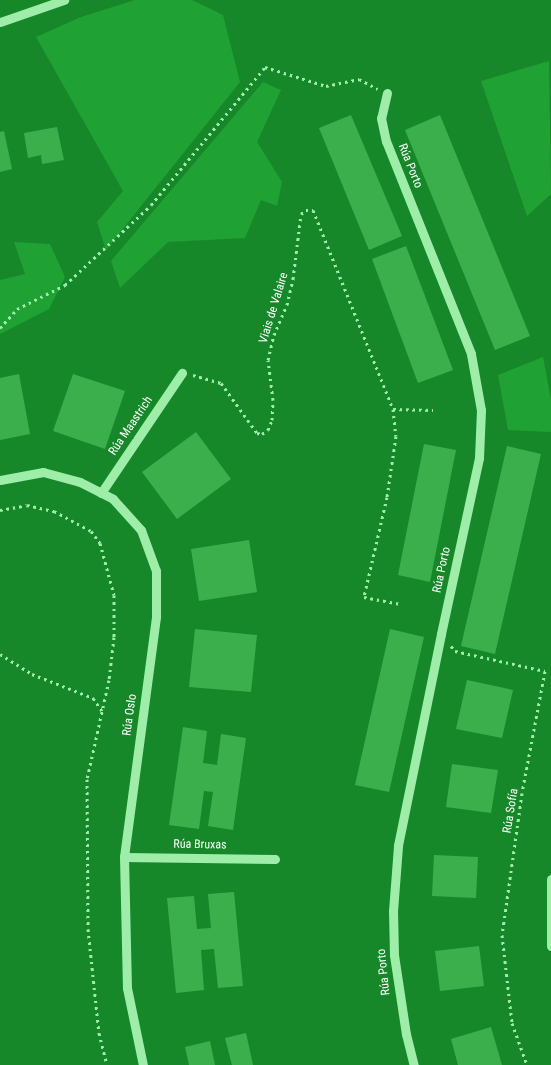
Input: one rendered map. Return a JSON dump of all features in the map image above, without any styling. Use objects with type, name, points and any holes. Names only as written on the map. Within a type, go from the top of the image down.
[{"type":"street","points":[[0,22],[64,0]]},
{"type":"street","name":"Rúa Porto","points":[[387,93],[381,118],[386,141],[471,354],[481,410],[480,458],[441,634],[398,846],[393,911],[394,955],[399,998],[414,1065]]},
{"type":"street","name":"Rúa Maastrich","points":[[101,493],[182,373]]},
{"type":"street","name":"Rúa Oslo","points":[[0,480],[43,472],[80,482],[113,499],[141,530],[156,571],[156,617],[124,857],[127,988],[143,1065]]},
{"type":"street","name":"Rúa Bruxas","points":[[124,857],[275,859]]},
{"type":"street","points":[[551,879],[551,946]]},
{"type":"path","points":[[0,328],[17,309],[65,285],[151,205],[265,67],[326,86],[359,79],[387,93]]},
{"type":"path","name":"Viais de Valaire","points":[[182,373],[221,383],[257,433],[262,434],[268,430],[272,420],[273,400],[269,377],[270,352],[293,279],[301,214],[306,210],[313,210],[393,409],[396,436],[387,497],[364,597],[400,604]]},
{"type":"path","points":[[393,409],[433,410]]},
{"type":"path","points":[[0,510],[27,505],[54,511],[91,530],[100,543],[114,595],[114,637],[102,712],[87,779],[86,830],[88,929],[99,1033],[107,1065]]},
{"type":"path","name":"Rúa Sofía","points":[[441,634],[455,651],[545,671],[522,793],[502,936],[512,1023],[527,1065]]},
{"type":"path","points":[[0,654],[32,674],[93,698],[102,712]]},
{"type":"green space","points":[[135,0],[192,0],[223,15],[240,82],[106,250],[97,222],[123,191],[36,37],[81,17]]},
{"type":"green space","points":[[549,61],[551,194],[527,216],[481,81]]},
{"type":"green space","points":[[263,82],[281,90],[257,142],[282,182],[277,206],[261,200],[245,238],[168,242],[120,288],[111,261]]},
{"type":"green space","points":[[14,242],[50,244],[65,277],[49,309],[0,334],[0,280],[25,274]]},
{"type":"green space","points":[[543,357],[551,400],[551,432],[508,430],[498,375]]},
{"type":"building","points":[[351,115],[402,236],[369,250],[319,128]]},
{"type":"building","points":[[440,115],[530,336],[495,350],[405,130]]},
{"type":"building","points":[[57,127],[64,160],[42,164],[41,155],[28,158],[24,133]]},
{"type":"building","points":[[4,131],[12,169],[0,172],[0,132]]},
{"type":"building","points":[[406,246],[453,370],[418,383],[372,259]]},
{"type":"building","points":[[19,374],[30,434],[0,440],[0,378]]},
{"type":"building","points":[[73,374],[125,391],[105,449],[53,431]]},
{"type":"building","points":[[196,432],[231,479],[177,519],[142,472]]},
{"type":"building","points":[[424,444],[456,450],[430,582],[398,575]]},
{"type":"building","points":[[507,446],[541,454],[495,654],[461,646]]},
{"type":"building","points":[[249,540],[257,592],[199,601],[191,549]]},
{"type":"building","points":[[195,629],[257,635],[251,692],[189,687]]},
{"type":"building","points":[[390,629],[424,637],[389,792],[355,785]]},
{"type":"building","points":[[467,680],[513,690],[502,738],[456,729]]},
{"type":"building","points":[[183,727],[207,731],[203,763],[217,765],[221,734],[246,738],[233,830],[208,826],[213,792],[204,791],[199,829],[169,825]]},
{"type":"building","points":[[452,764],[498,770],[491,813],[446,807]]},
{"type":"building","points":[[434,855],[478,857],[476,898],[432,896]]},
{"type":"building","points":[[234,892],[243,986],[218,988],[214,949],[201,950],[204,990],[176,993],[167,898],[194,896],[197,929],[211,928],[208,894]]},
{"type":"building","points":[[479,946],[484,986],[440,991],[435,951]]},
{"type":"building","points":[[491,1027],[502,1065],[458,1065],[451,1039]]},
{"type":"building","points":[[246,1033],[253,1065],[232,1065],[225,1038]]},
{"type":"building","points":[[210,1041],[215,1065],[189,1065],[185,1047]]}]
